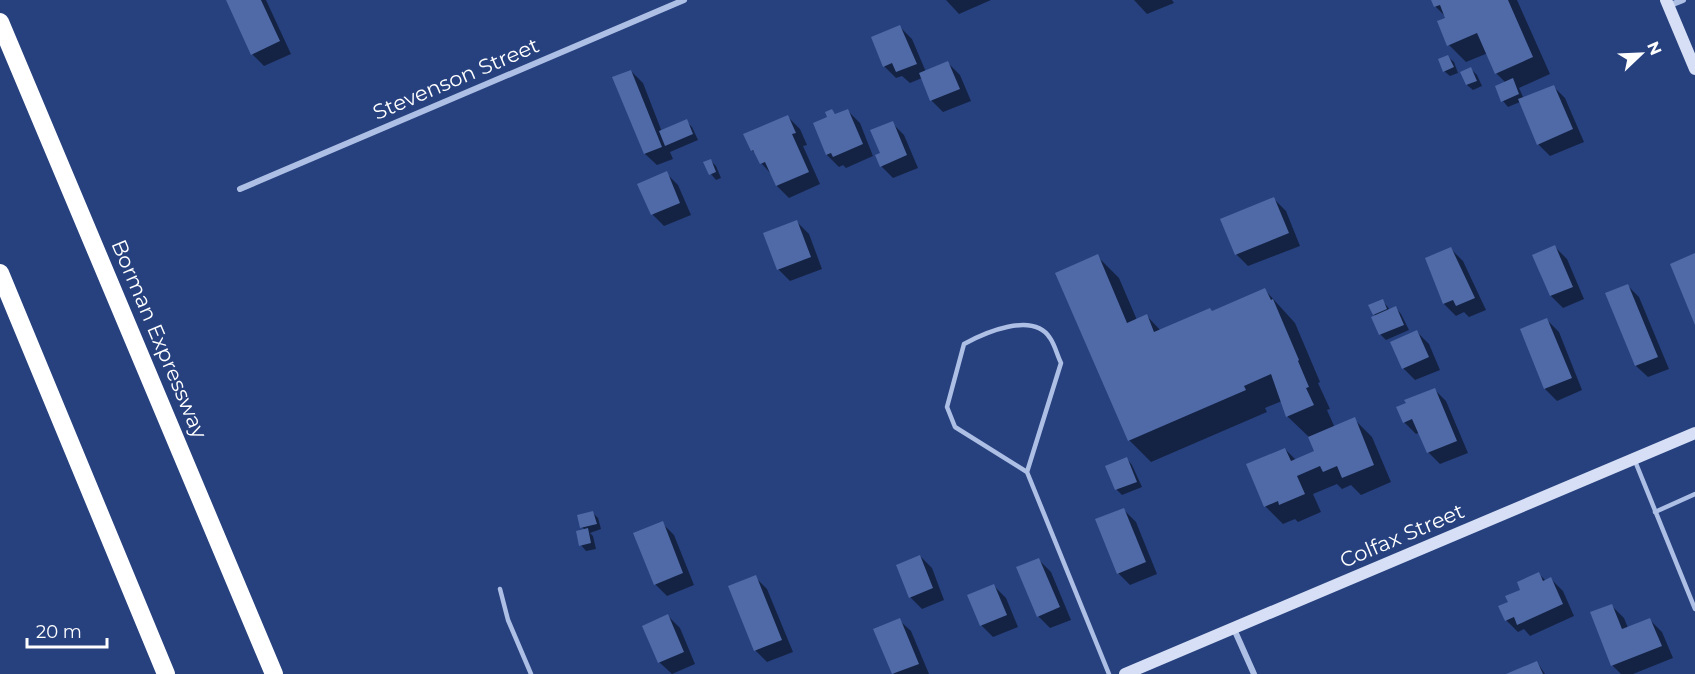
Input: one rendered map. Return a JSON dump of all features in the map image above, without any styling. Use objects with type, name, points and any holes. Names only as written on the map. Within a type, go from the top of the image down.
[{"type":"highway","name":"Borman Expressway","points":[[0,22],[274,674]]},
{"type":"highway","points":[[0,273],[166,674]]},
{"type":"street","name":"Stevenson Street","points":[[240,189],[684,0]]},
{"type":"street","points":[[1683,0],[1667,3],[1695,69]]},
{"type":"street","name":"Colfax Street","points":[[1125,674],[1695,433]]},
{"type":"street","points":[[1234,629],[1254,674]]},
{"type":"lane","points":[[1027,472],[1061,363],[1050,336],[1040,328],[1024,325],[1002,327],[982,333],[964,344],[947,407],[955,427],[1027,472],[1109,674]]},
{"type":"lane","points":[[1634,459],[1695,609]]},
{"type":"lane","points":[[1655,512],[1695,494]]},
{"type":"lane","points":[[500,589],[508,620],[531,674]]},
{"type":"building","points":[[226,0],[261,0],[280,41],[251,55]]},
{"type":"building","points":[[1431,0],[1508,0],[1533,57],[1495,74],[1477,33],[1447,46],[1437,21],[1445,18],[1440,5],[1434,7]]},
{"type":"building","points":[[900,25],[917,64],[896,72],[892,63],[883,67],[871,37]]},
{"type":"building","points":[[1448,55],[1454,67],[1443,72],[1438,59]]},
{"type":"building","points":[[948,61],[960,89],[930,101],[919,73]]},
{"type":"building","points":[[1471,67],[1477,81],[1466,85],[1460,72]]},
{"type":"building","points":[[631,70],[662,147],[644,154],[612,77]]},
{"type":"building","points":[[1513,78],[1519,94],[1501,102],[1495,86]]},
{"type":"building","points":[[1554,85],[1573,129],[1537,145],[1518,99]]},
{"type":"building","points":[[832,109],[835,114],[848,109],[863,144],[833,157],[831,153],[826,155],[813,123],[827,117],[825,112]]},
{"type":"building","points":[[788,115],[796,133],[792,134],[809,172],[776,186],[765,162],[760,164],[743,134]]},
{"type":"building","points":[[687,119],[693,134],[665,146],[659,131]]},
{"type":"building","points":[[893,121],[907,155],[880,167],[875,155],[880,153],[870,130]]},
{"type":"building","points":[[711,159],[716,172],[709,175],[703,162]]},
{"type":"building","points":[[667,171],[680,203],[651,215],[637,184]]},
{"type":"building","points":[[1274,197],[1289,233],[1235,255],[1220,219]]},
{"type":"building","points":[[797,220],[811,257],[777,270],[763,233]]},
{"type":"building","points":[[1555,245],[1573,287],[1550,296],[1532,255]]},
{"type":"building","points":[[1451,247],[1475,298],[1456,306],[1453,300],[1443,304],[1425,258]]},
{"type":"building","points":[[1695,253],[1695,325],[1670,264]]},
{"type":"building","points":[[1098,254],[1127,323],[1147,314],[1154,332],[1210,308],[1212,311],[1265,288],[1271,300],[1273,299],[1299,360],[1309,387],[1306,388],[1314,405],[1286,417],[1271,374],[1244,386],[1246,390],[1128,441],[1055,273]]},
{"type":"building","points":[[1628,284],[1658,357],[1635,366],[1605,293]]},
{"type":"building","points":[[1383,299],[1387,309],[1373,315],[1368,305]]},
{"type":"building","points":[[1396,306],[1404,325],[1379,335],[1371,317]]},
{"type":"building","points":[[1547,318],[1572,378],[1544,389],[1520,329]]},
{"type":"building","points":[[1417,330],[1429,357],[1402,369],[1390,342]]},
{"type":"building","points":[[1435,388],[1457,441],[1427,453],[1412,419],[1403,423],[1396,407],[1406,403],[1404,400]]},
{"type":"building","points":[[1355,417],[1374,465],[1342,478],[1337,466],[1323,472],[1320,466],[1297,476],[1305,494],[1279,505],[1278,501],[1264,507],[1246,464],[1285,448],[1291,461],[1314,451],[1308,437]]},
{"type":"building","points":[[1127,457],[1137,482],[1115,490],[1105,466]]},
{"type":"building","points":[[1124,508],[1146,562],[1117,574],[1095,519]]},
{"type":"building","points":[[593,511],[597,524],[580,528],[577,515]]},
{"type":"building","points":[[663,521],[683,573],[654,585],[633,533]]},
{"type":"building","points":[[588,528],[591,543],[579,546],[576,531]]},
{"type":"building","points":[[920,555],[933,588],[909,598],[896,565]]},
{"type":"building","points":[[1039,558],[1060,607],[1037,617],[1016,567]]},
{"type":"building","points":[[1539,572],[1543,581],[1551,577],[1563,604],[1517,625],[1514,617],[1505,621],[1498,606],[1508,602],[1505,596],[1520,590],[1517,582]]},
{"type":"building","points":[[756,575],[782,640],[754,651],[728,586]]},
{"type":"building","points":[[994,584],[1007,615],[980,626],[967,595]]},
{"type":"building","points":[[1612,604],[1622,629],[1650,618],[1662,646],[1611,666],[1590,612]]},
{"type":"building","points":[[668,614],[684,652],[658,663],[642,626]]},
{"type":"building","points":[[900,618],[919,664],[892,674],[873,629]]},
{"type":"building","points":[[1537,661],[1543,674],[1506,674]]}]
